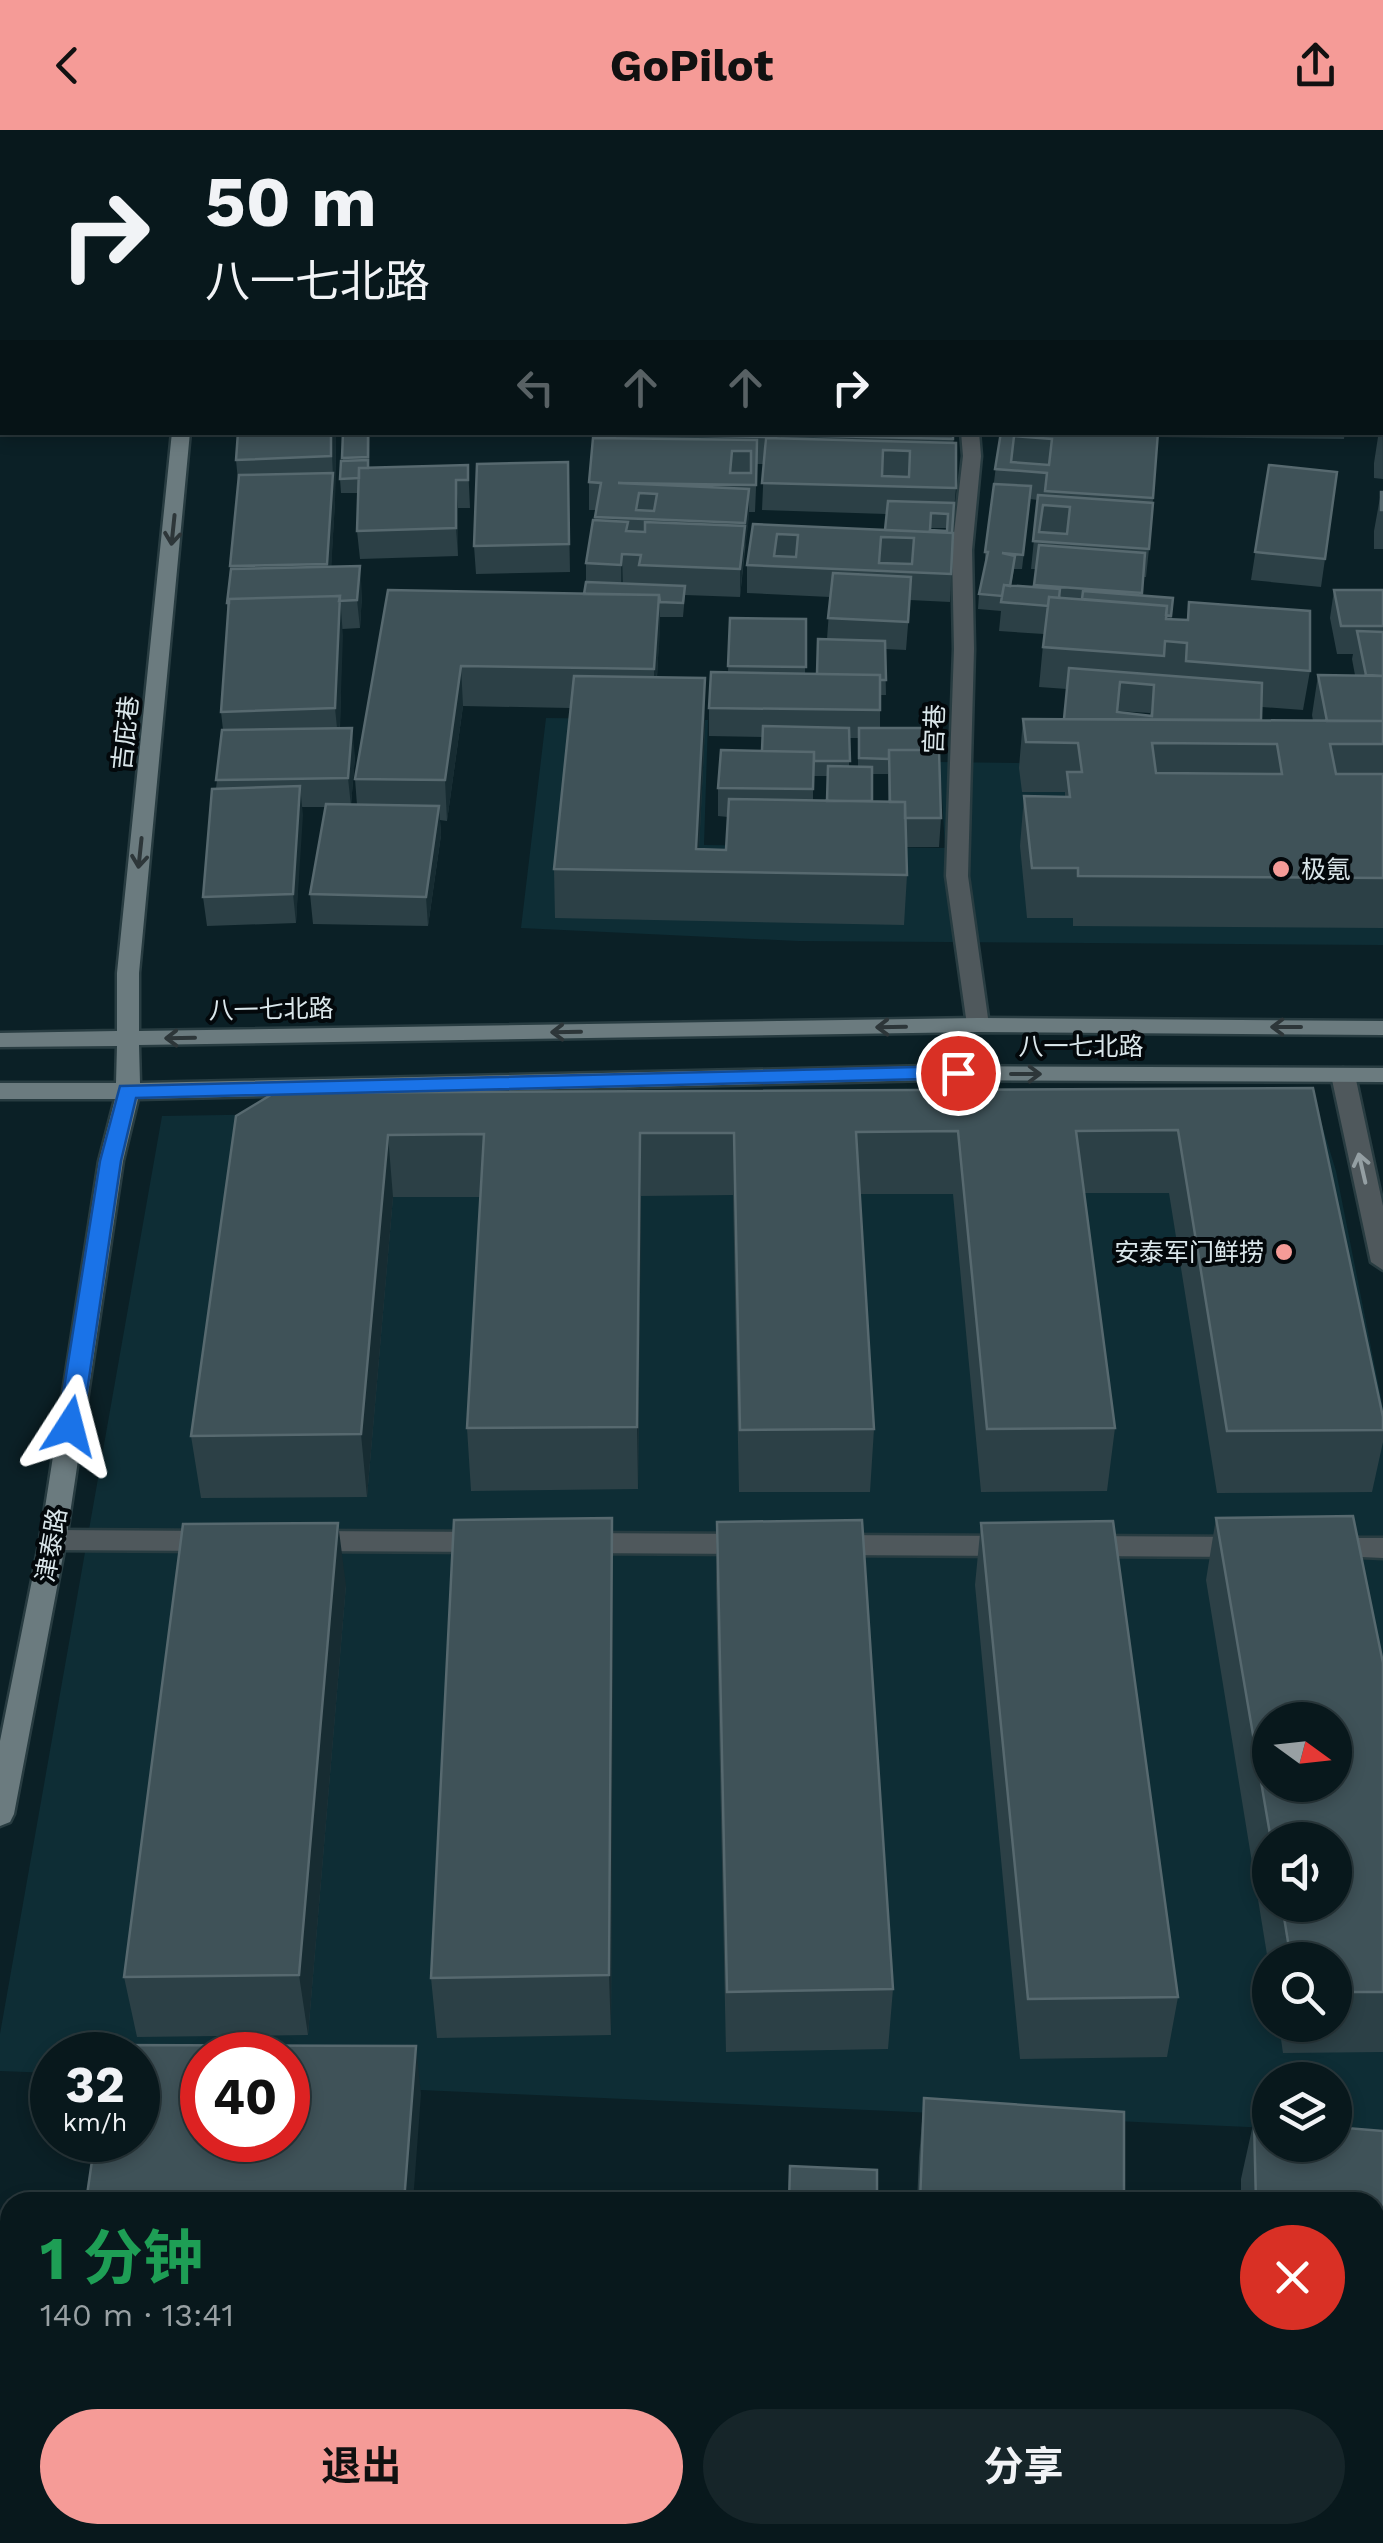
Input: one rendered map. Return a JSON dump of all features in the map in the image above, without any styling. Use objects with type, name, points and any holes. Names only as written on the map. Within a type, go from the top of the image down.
[{"type":"main road","name":"吉庇巷","points":[[126,1038],[130,954],[181,435]]},
{"type":"main road","name":"八一七北路","points":[[0,1040],[978,1026],[1383,1028]]},
{"type":"main road","name":"津泰路","points":[[0,1814],[52,1540],[110,1161],[128,1091],[126,1038]]},
{"type":"main road","name":"八一七北路","points":[[0,1091],[931,1073],[1383,1075]]},
{"type":"street","name":"宫巷","points":[[970,435],[972,456],[962,550],[964,649],[957,876],[978,1026]]},
{"type":"street","points":[[1343,1074],[1383,1262]]},
{"type":"street","points":[[52,1540],[231,1541]]},
{"type":"street","points":[[291,1541],[509,1542]]},
{"type":"street","points":[[549,1543],[768,1544]]},
{"type":"street","points":[[807,1544],[1264,1548]]},
{"type":"street","points":[[1304,1548],[1383,1548]]},
{"type":"shaded area","points":[[546,718],[708,720],[704,845],[945,848],[940,762],[1383,768],[1383,945],[798,941],[521,928]]},
{"type":"shaded area","points":[[1314,1099],[1336,1171],[1383,1408],[1383,2133],[1352,2132],[1352,2062],[1252,2062],[1252,2127],[310,2085],[310,2032],[180,2032],[180,2055],[160,2055],[160,2032],[30,2032],[30,2072],[0,2071],[0,2034],[162,1116]]},
{"type":"building","points":[[238,435],[331,435],[331,456],[236,460]]},
{"type":"building","points":[[343,435],[368,435],[368,457],[342,458]]},
{"type":"building","points":[[667,435],[764,435],[764,437]]},
{"type":"building","points":[[781,435],[953,435],[953,439]]},
{"type":"building","points":[[1001,435],[1158,435],[1153,498],[1045,491],[1047,473],[995,469]],"holes":[[[1014,436],[1052,439],[1049,465],[1011,462]]]},
{"type":"building","points":[[593,438],[757,440],[756,485],[618,483],[749,489],[745,523],[595,517],[601,483],[589,482]],"holes":[[[732,451],[751,451],[751,473],[730,473]],[[639,493],[657,494],[654,511],[636,510]]]},
{"type":"building","points":[[766,438],[956,443],[956,488],[762,483]],"holes":[[[883,450],[910,451],[909,477],[882,476]]]},
{"type":"building","points":[[368,460],[368,468],[359,468],[359,478],[340,479],[341,461]]},
{"type":"building","points":[[568,462],[569,544],[474,546],[477,464]]},
{"type":"building","points":[[468,465],[468,480],[456,480],[456,528],[357,531],[359,468]]},
{"type":"building","points":[[1269,465],[1337,472],[1325,559],[1255,552]]},
{"type":"building","points":[[333,473],[327,564],[230,566],[239,475]]},
{"type":"building","points":[[994,484],[1031,486],[1023,555],[1002,553],[1015,556],[1010,586],[1004,585],[1002,596],[979,594],[988,552]]},
{"type":"building","points":[[1038,495],[1153,503],[1149,549],[1033,541]],"holes":[[[1043,505],[1070,507],[1067,534],[1039,532]]]},
{"type":"building","points":[[888,501],[954,503],[952,533],[885,530]],"holes":[[[931,513],[948,514],[947,531],[930,530]]]},
{"type":"building","points":[[593,520],[628,522],[626,531],[645,532],[645,522],[745,526],[740,569],[639,565],[641,555],[622,554],[621,565],[586,563]]},
{"type":"building","points":[[753,524],[953,533],[951,574],[747,565]],"holes":[[[777,534],[798,535],[796,557],[774,556]],[[881,537],[914,538],[912,564],[879,563]]]},
{"type":"building","points":[[1039,545],[1145,553],[1142,593],[1034,585]]},
{"type":"building","points":[[360,566],[357,600],[339,601],[340,596],[229,599],[227,603],[231,569]]},
{"type":"building","points":[[833,573],[911,577],[908,622],[828,618]]},
{"type":"building","points":[[586,582],[685,586],[683,603],[660,602],[659,595],[584,594]]},
{"type":"building","points":[[1004,585],[1060,589],[1059,598],[1049,597],[1048,606],[1001,602]]},
{"type":"building","points":[[388,590],[659,595],[654,669],[461,666],[445,780],[355,779]]},
{"type":"building","points":[[1334,590],[1383,590],[1383,626],[1341,626]]},
{"type":"building","points":[[1083,591],[1173,598],[1171,616],[1166,615],[1167,606],[1082,599]]},
{"type":"building","points":[[340,596],[335,708],[221,712],[229,599]]},
{"type":"building","points":[[1049,597],[1167,606],[1166,619],[1188,620],[1189,602],[1310,611],[1310,671],[1186,661],[1187,643],[1165,641],[1164,656],[1043,647]]},
{"type":"building","points":[[730,618],[806,619],[806,667],[728,666]]},
{"type":"building","points":[[1357,631],[1383,632],[1383,676],[1366,675]]},
{"type":"building","points":[[818,639],[885,641],[886,680],[880,680],[880,675],[817,674]]},
{"type":"building","points":[[1069,668],[1262,683],[1261,720],[1064,719]],"holes":[[[1120,682],[1154,685],[1152,716],[1117,712]]]},
{"type":"building","points":[[711,672],[880,675],[880,710],[709,708]]},
{"type":"building","points":[[1318,675],[1383,676],[1383,721],[1327,721]]},
{"type":"building","points":[[574,676],[705,678],[696,849],[726,850],[729,799],[905,802],[907,875],[554,869]]},
{"type":"building","points":[[1023,719],[1383,721],[1383,744],[1330,744],[1336,774],[1383,774],[1383,878],[1078,876],[1078,868],[1032,868],[1024,796],[1070,797],[1067,772],[1082,772],[1078,743],[1026,742]],"holes":[[[1152,743],[1277,744],[1282,774],[1156,773]]]},
{"type":"building","points":[[763,726],[849,728],[850,761],[814,761],[814,752],[762,751]]},
{"type":"building","points":[[352,728],[348,778],[216,780],[222,730]]},
{"type":"building","points":[[859,728],[933,728],[934,750],[889,750],[889,759],[859,758]]},
{"type":"building","points":[[721,750],[814,752],[813,789],[718,788]]},
{"type":"building","points":[[889,750],[939,750],[941,818],[905,818],[905,802],[890,802]]},
{"type":"building","points":[[828,766],[872,767],[872,801],[827,801]]},
{"type":"building","points":[[300,786],[293,894],[203,897],[212,789]]},
{"type":"building","points":[[326,804],[439,806],[426,897],[310,894]]},
{"type":"building","points":[[1313,1088],[1383,1430],[1227,1431],[1178,1130],[1076,1131],[1115,1428],[987,1429],[958,1131],[856,1132],[874,1429],[740,1430],[734,1133],[640,1133],[637,1427],[467,1428],[484,1134],[388,1135],[361,1434],[191,1436],[236,1116],[274,1093]]},
{"type":"building","points":[[1353,1516],[1383,1663],[1383,1992],[1352,1992],[1352,1942],[1288,1942],[1285,1922],[1352,1922],[1352,1822],[1268,1822],[1265,1802],[1352,1802],[1352,1702],[1252,1702],[1252,1729],[1216,1518]]},
{"type":"building","points":[[612,1518],[609,1975],[431,1978],[454,1520]]},
{"type":"building","points":[[862,1520],[893,1989],[727,1992],[717,1522]]},
{"type":"building","points":[[1113,1521],[1178,1997],[1028,1999],[981,1523]]},
{"type":"building","points":[[338,1523],[299,1975],[124,1977],[183,1524]]},
{"type":"building","points":[[160,2045],[180,2045],[180,2162],[310,2162],[310,2046],[416,2046],[405,2192],[87,2192],[92,2162],[160,2162]]},
{"type":"building","points":[[924,2098],[1124,2112],[1124,2192],[920,2192]]},
{"type":"building","points":[[1352,2128],[1383,2131],[1383,2192],[1256,2192],[1255,2162],[1352,2162]]},
{"type":"building","points":[[790,2166],[877,2170],[877,2192],[789,2192]]},
{"type":"place","name":"极氪","points":[[1281,869]]},
{"type":"place","name":"安泰军门鲜捞","points":[[1284,1252]]},
{"type":"route","points":[[70,1426],[110,1161],[128,1091],[958,1073]]}]
